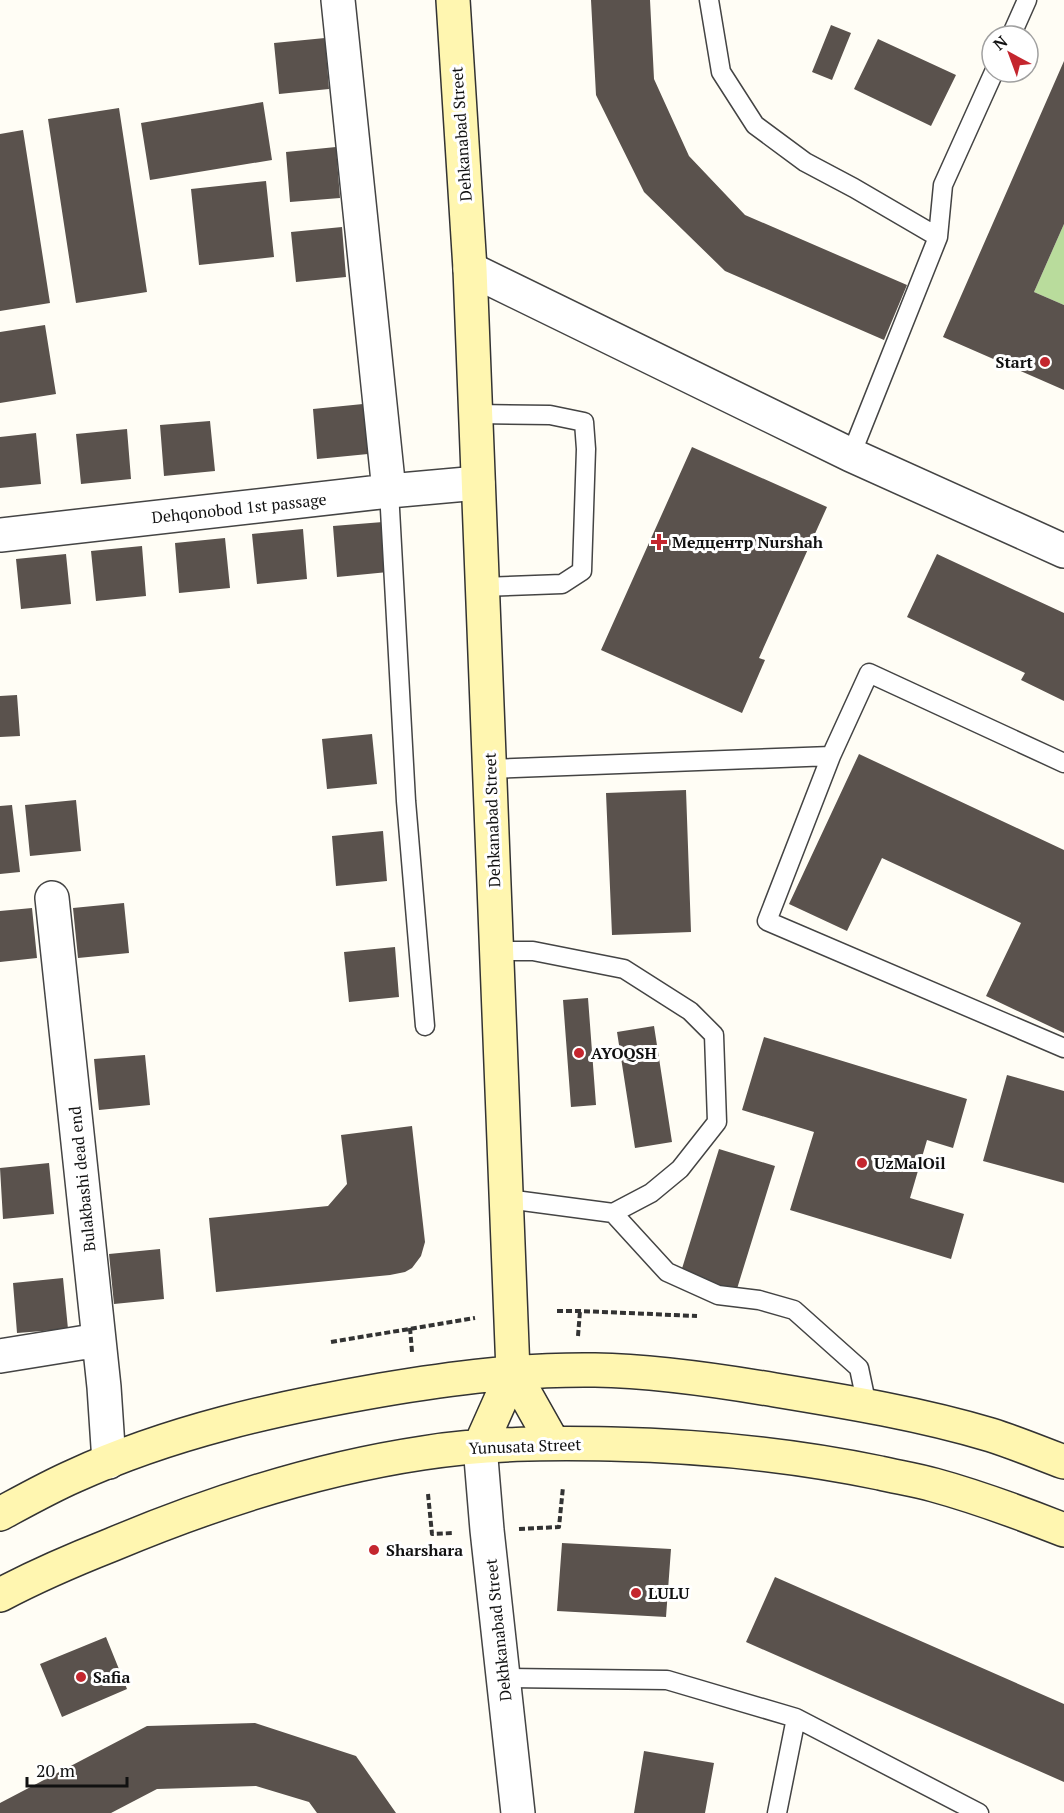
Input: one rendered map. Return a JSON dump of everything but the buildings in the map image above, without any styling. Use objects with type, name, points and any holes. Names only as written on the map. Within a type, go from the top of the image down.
[{"type":"main road","name":"Dehkаnabad Street","points":[[453,0],[470,268]]},
{"type":"main road","name":"Dehkanabad Street","points":[[470,268],[513,1372]]},
{"type":"main road","points":[[0,1514],[74,1476],[202,1430],[297,1406],[452,1378],[513,1372],[623,1371],[716,1380],[903,1413],[991,1435],[1064,1462]]},
{"type":"main road","points":[[513,1372],[554,1443]]},
{"type":"main road","points":[[480,1446],[513,1372]]},
{"type":"main road","name":"Yunusata Street","points":[[0,1595],[75,1559],[228,1500],[312,1476],[384,1460],[480,1446],[554,1443],[706,1447],[794,1457],[932,1484],[1004,1507],[1064,1530]]},
{"type":"street","points":[[338,0],[390,491]]},
{"type":"street","points":[[470,268],[851,455],[1064,551]]},
{"type":"street","name":"Dehqonobod 1st passage","points":[[0,534],[478,483]]},
{"type":"street","name":"Bulakbashi dead end","points":[[52,898],[104,1387],[109,1462]]},
{"type":"street","points":[[0,1356],[99,1340]]},
{"type":"street","name":"Dekhkanabad Street","points":[[480,1446],[518,1813]]},
{"type":"lane","points":[[709,0],[721,72],[755,125],[805,162],[938,237]]},
{"type":"lane","points":[[1016,24],[1027,0]]},
{"type":"lane","points":[[851,455],[938,237],[943,185],[989,84]]},
{"type":"lane","points":[[476,414],[550,416],[584,422],[586,449],[582,571],[562,584],[482,588]]},
{"type":"lane","points":[[390,491],[406,801],[425,1026]]},
{"type":"lane","points":[[1064,763],[869,672],[831,756],[767,921],[1064,1048]]},
{"type":"lane","points":[[490,769],[831,756]]},
{"type":"lane","points":[[497,951],[533,951],[624,969],[690,1011],[714,1035],[717,1122],[680,1169],[651,1193],[614,1213],[507,1199]]},
{"type":"lane","points":[[614,1213],[667,1272],[718,1295],[759,1300],[794,1310],[859,1368],[867,1406]]},
{"type":"lane","points":[[503,1678],[667,1680],[796,1718],[979,1813]]},
{"type":"lane","points":[[777,1813],[796,1718]]},
{"type":"path","points":[[557,1311],[708,1317]]},
{"type":"path","points":[[577,1340],[580,1311]]},
{"type":"path","points":[[331,1342],[475,1318]]},
{"type":"path","points":[[410,1328],[412,1353]]},
{"type":"path","points":[[559,1527],[563,1487]]},
{"type":"path","points":[[428,1494],[432,1534]]},
{"type":"green space","points":[[1064,224],[1064,305],[1034,292]]},
{"type":"place","name":"Start","points":[[1045,362]]},
{"type":"place","name":"Медцентр Nurshah","points":[[659,542]]},
{"type":"place","name":"AYOQSH","points":[[579,1053]]},
{"type":"place","name":"UzMalOil","points":[[862,1163]]},
{"type":"place","name":"Sharshara","points":[[374,1550]]},
{"type":"place","name":"LULU","points":[[636,1593]]},
{"type":"place","name":"Safia","points":[[81,1677]]}]
